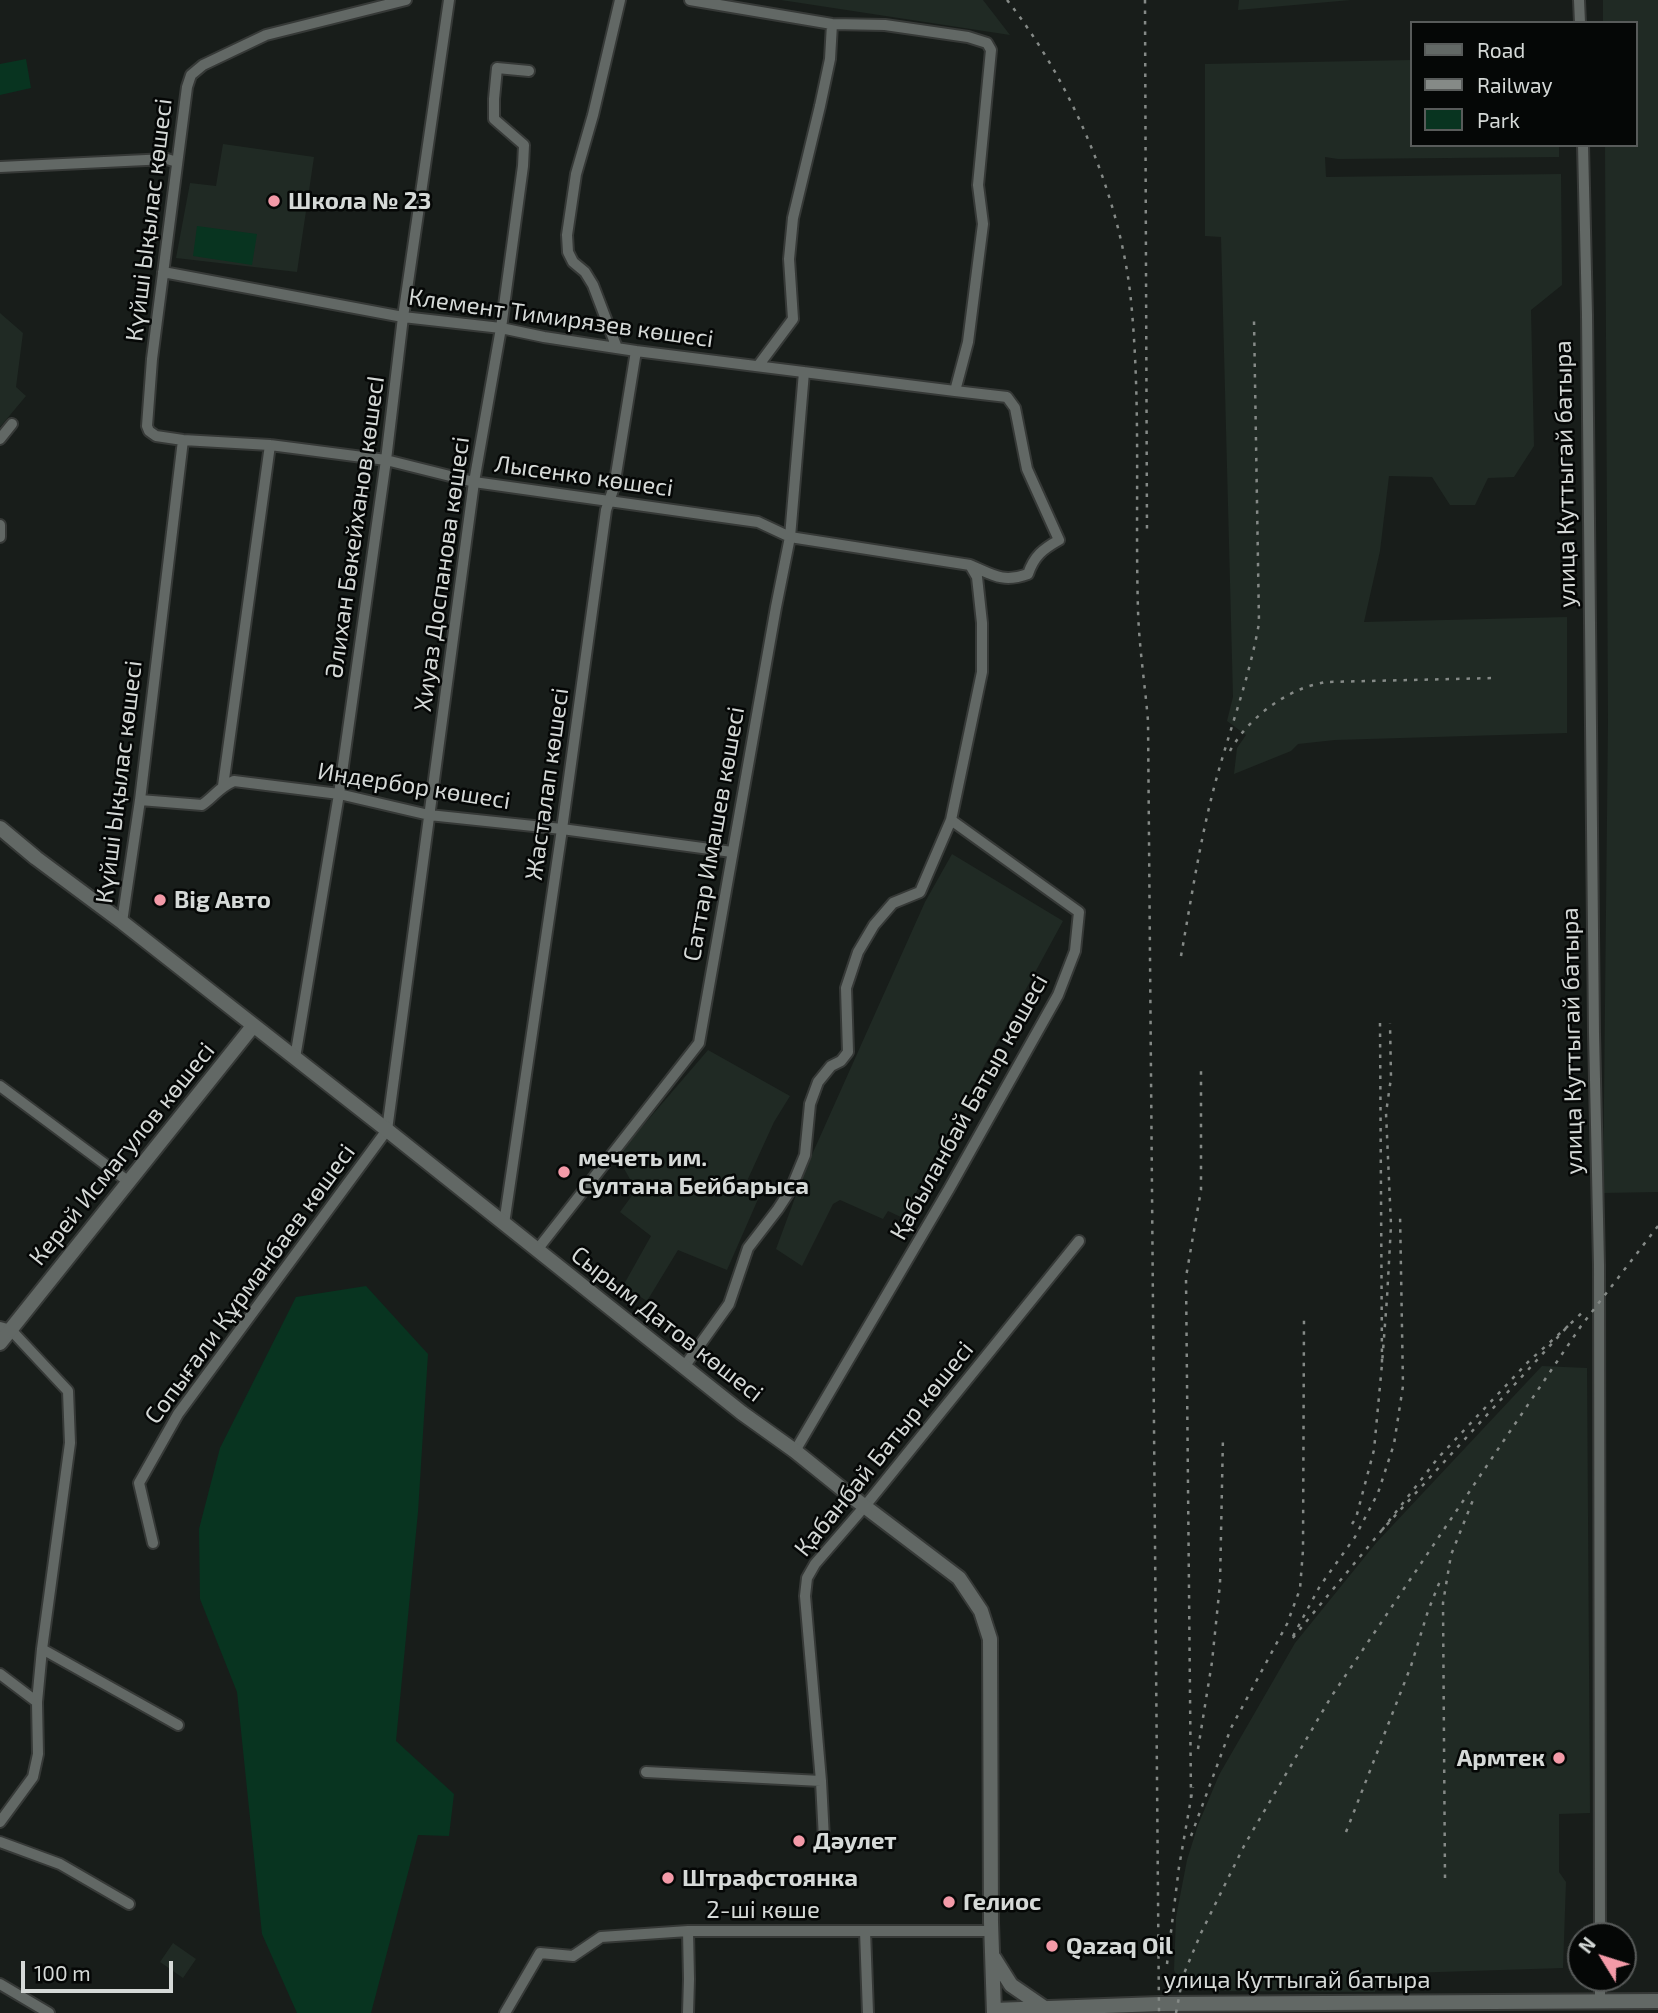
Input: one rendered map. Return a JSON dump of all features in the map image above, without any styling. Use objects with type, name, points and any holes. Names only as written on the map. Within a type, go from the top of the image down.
[{"type":"main road","name":"Сырым Датов көшесі","points":[[0,828],[387,1130],[742,1413],[959,1578],[981,1611],[990,1639],[991,1931],[994,2012]]},
{"type":"main road","name":"Керей Исмагулов көшесі","points":[[0,1343],[5,1328],[129,1182],[253,1026]]},
{"type":"main road","points":[[992,1955],[1011,1985],[1042,2011]]},
{"type":"main road","name":"улица Куттыгай батыра","points":[[994,2012],[1159,2004],[1658,2001]]},
{"type":"street","name":"Күйші Ықылас көшесі","points":[[149,431],[147,426],[163,272],[187,88],[191,75],[203,65],[266,35],[406,0]]},
{"type":"street","name":"Әлихан Бөкейханов көшесI","points":[[295,1058],[339,794],[449,0]]},
{"type":"street","points":[[617,348],[593,285],[568,252],[567,234],[576,174],[620,0]]},
{"type":"street","points":[[690,0],[832,24],[886,25],[968,37],[988,43],[991,50],[978,185],[983,224],[968,342],[955,391],[1007,397],[1015,408],[1027,469],[1059,540],[1042,549],[1032,561],[1028,574],[1012,579],[997,577],[970,565]]},
{"type":"street","points":[[1579,0],[1580,21]]},
{"type":"street","points":[[758,366],[793,319],[789,259],[793,218],[830,59],[832,24]]},
{"type":"street","name":"Хиуаз Доспанова көшесі","points":[[387,1130],[474,482],[501,328],[523,166],[524,145],[494,119],[497,68],[529,71]]},
{"type":"street","name":"улица Куттыгай батыра","points":[[1583,147],[1599,1265],[1600,1922]]},
{"type":"street","points":[[0,167],[167,159],[177,162]]},
{"type":"street","name":"Клемент Тимирязев көшесі","points":[[163,272],[403,317],[501,328],[636,351],[955,391]]},
{"type":"street","name":"Жасталап көшесі","points":[[504,1224],[606,510],[614,487],[636,351]]},
{"type":"street","name":"Саттар Имашев көшесі","points":[[537,1250],[699,1044],[790,537],[804,372]]},
{"type":"street","points":[[0,439],[12,424]]},
{"type":"street","name":"Лысенко көшесі","points":[[149,431],[156,436],[183,440],[270,445],[386,460],[474,482],[758,522],[790,537],[970,565]]},
{"type":"street","name":"Күйші Ықылас көшесі","points":[[122,922],[183,440]]},
{"type":"street","points":[[139,800],[202,806],[223,786],[270,445]]},
{"type":"street","points":[[0,525],[0,537]]},
{"type":"street","points":[[684,1367],[729,1304],[748,1248],[791,1189],[805,1155],[810,1104],[818,1082],[831,1066],[848,1052],[846,988],[858,952],[874,925],[893,903],[920,891],[951,820],[982,672],[982,624],[977,577],[970,565]]},
{"type":"street","name":"Индербор көшесі","points":[[223,786],[234,782],[339,794],[429,815],[562,829],[733,852]]},
{"type":"street","name":"Қабыланбай Батыр көшесі","points":[[795,1451],[949,1189],[1058,995],[1075,951],[1079,912],[951,820]]},
{"type":"street","points":[[0,1086],[129,1182]]},
{"type":"street","name":"Сопығали Құрманбаев көшесі","points":[[153,1544],[139,1483],[178,1414],[387,1130]]},
{"type":"street","name":"Қабанбай Батыр көшесі","points":[[824,1839],[805,1596],[807,1578],[815,1564],[1079,1241]]},
{"type":"street","points":[[0,1822],[33,1777],[38,1754],[37,1702],[42,1649],[70,1443],[68,1391],[5,1328]]},
{"type":"street","points":[[42,1649],[178,1725]]},
{"type":"street","points":[[0,1674],[37,1702]]},
{"type":"street","points":[[646,1772],[821,1781]]},
{"type":"street","points":[[0,1842],[60,1864],[129,1904]]},
{"type":"street","points":[[688,1931],[688,2013]]},
{"type":"street","name":"2-ші көше","points":[[505,2013],[540,1953],[573,1956],[601,1937],[688,1931],[991,1931]]},
{"type":"street","points":[[865,1931],[868,2013]]},
{"type":"street","points":[[0,1984],[49,2013]]},
{"type":"street","points":[[1600,1992],[1600,2002]]},
{"type":"shaded area","points":[[781,0],[983,0],[1010,35]]},
{"type":"shaded area","points":[[1239,0],[1351,0],[1238,10]]},
{"type":"shaded area","points":[[1603,0],[1658,0],[1658,1192],[1603,1193],[1608,722],[1605,147],[1637,147],[1637,21],[1603,21]]},
{"type":"shaded area","points":[[1410,60],[1410,147],[1559,147],[1559,157],[1325,157],[1326,177],[1561,174],[1562,285],[1531,310],[1534,446],[1514,477],[1488,478],[1475,505],[1450,505],[1432,477],[1389,476],[1380,551],[1364,622],[1567,617],[1567,733],[1335,740],[1298,744],[1291,751],[1234,774],[1237,748],[1246,735],[1227,721],[1233,697],[1221,237],[1205,236],[1205,64]]},
{"type":"shaded area","points":[[223,144],[314,157],[297,272],[176,258],[190,183],[216,186]]},
{"type":"shaded area","points":[[0,313],[23,333],[16,387],[26,396],[0,427]]},
{"type":"shaded area","points":[[952,854],[1063,921],[903,1218],[888,1211],[883,1219],[840,1200],[833,1204],[802,1266],[776,1249],[806,1168],[925,902]]},
{"type":"shaded area","points":[[708,1050],[790,1096],[774,1122],[747,1181],[762,1190],[727,1270],[678,1250],[647,1301],[623,1286],[651,1236],[620,1212],[636,1190],[617,1156]]},
{"type":"shaded area","points":[[1542,1366],[1587,1368],[1590,1813],[1559,1814],[1559,1872],[1566,1882],[1563,1968],[1378,1974],[1375,1992],[1206,1991],[1177,1977],[1174,1970],[1176,1917],[1187,1860],[1198,1825],[1219,1775],[1295,1643],[1376,1543]]},
{"type":"shaded area","points":[[173,1943],[196,1959],[183,1978],[160,1962]]},
{"type":"green space","points":[[26,59],[31,88],[0,95],[0,64]]},
{"type":"green space","points":[[197,226],[257,234],[252,265],[193,256]]},
{"type":"green space","points":[[366,1286],[428,1354],[418,1512],[396,1741],[454,1794],[449,1836],[418,1835],[371,2013],[297,2013],[262,1934],[237,1692],[200,1599],[199,1529],[220,1448],[296,1297]]},
{"type":"railway","points":[[1007,0],[1052,67],[1072,104],[1104,182],[1125,262],[1134,339],[1138,610],[1148,721],[1159,2013]]},
{"type":"railway","points":[[1145,0],[1147,535]]},
{"type":"railway","points":[[1181,956],[1207,818],[1246,680],[1259,623],[1254,320]]},
{"type":"railway","points":[[1230,751],[1243,732],[1269,707],[1312,685],[1325,682],[1496,678]]},
{"type":"railway","points":[[1380,1023],[1382,1364],[1391,1225],[1386,1113],[1391,1078],[1390,1023]]},
{"type":"railway","points":[[1191,1798],[1186,1277],[1201,1190],[1201,1066]]},
{"type":"railway","points":[[1382,1530],[1291,1640],[1320,1586],[1355,1537],[1378,1493],[1394,1444],[1403,1386],[1400,1213]]},
{"type":"railway","points":[[1176,2013],[1183,1976],[1201,1933],[1245,1844],[1331,1697],[1581,1326],[1658,1226]]},
{"type":"railway","points":[[1568,1326],[1528,1362],[1438,1458],[1382,1530],[1586,1309]]},
{"type":"railway","points":[[1191,1836],[1231,1728],[1287,1624],[1300,1589],[1303,1550],[1304,1317]]},
{"type":"railway","points":[[1352,1524],[1356,1518],[1374,1450],[1382,1364]]},
{"type":"railway","points":[[1198,1749],[1212,1662],[1220,1584],[1223,1436]]},
{"type":"railway","points":[[1445,1878],[1443,1603],[1451,1555],[1475,1495]]},
{"type":"railway","points":[[1346,1832],[1411,1666],[1440,1581]]},
{"type":"railway","points":[[1167,1964],[1179,1867],[1193,1787]]},
{"type":"place","name":"Школа № 23","points":[[274,201]]},
{"type":"place","name":"Big Авто","points":[[160,900]]},
{"type":"place","name":"мечеть им. Султана Бейбарыса","points":[[564,1172]]},
{"type":"place","name":"Армтек","points":[[1559,1758]]},
{"type":"place","name":"Дәулет","points":[[799,1841]]},
{"type":"place","name":"Штрафстоянка","points":[[668,1878]]},
{"type":"place","name":"Гелиос","points":[[949,1902]]},
{"type":"place","name":"Qazaq Oil","points":[[1052,1946]]}]
